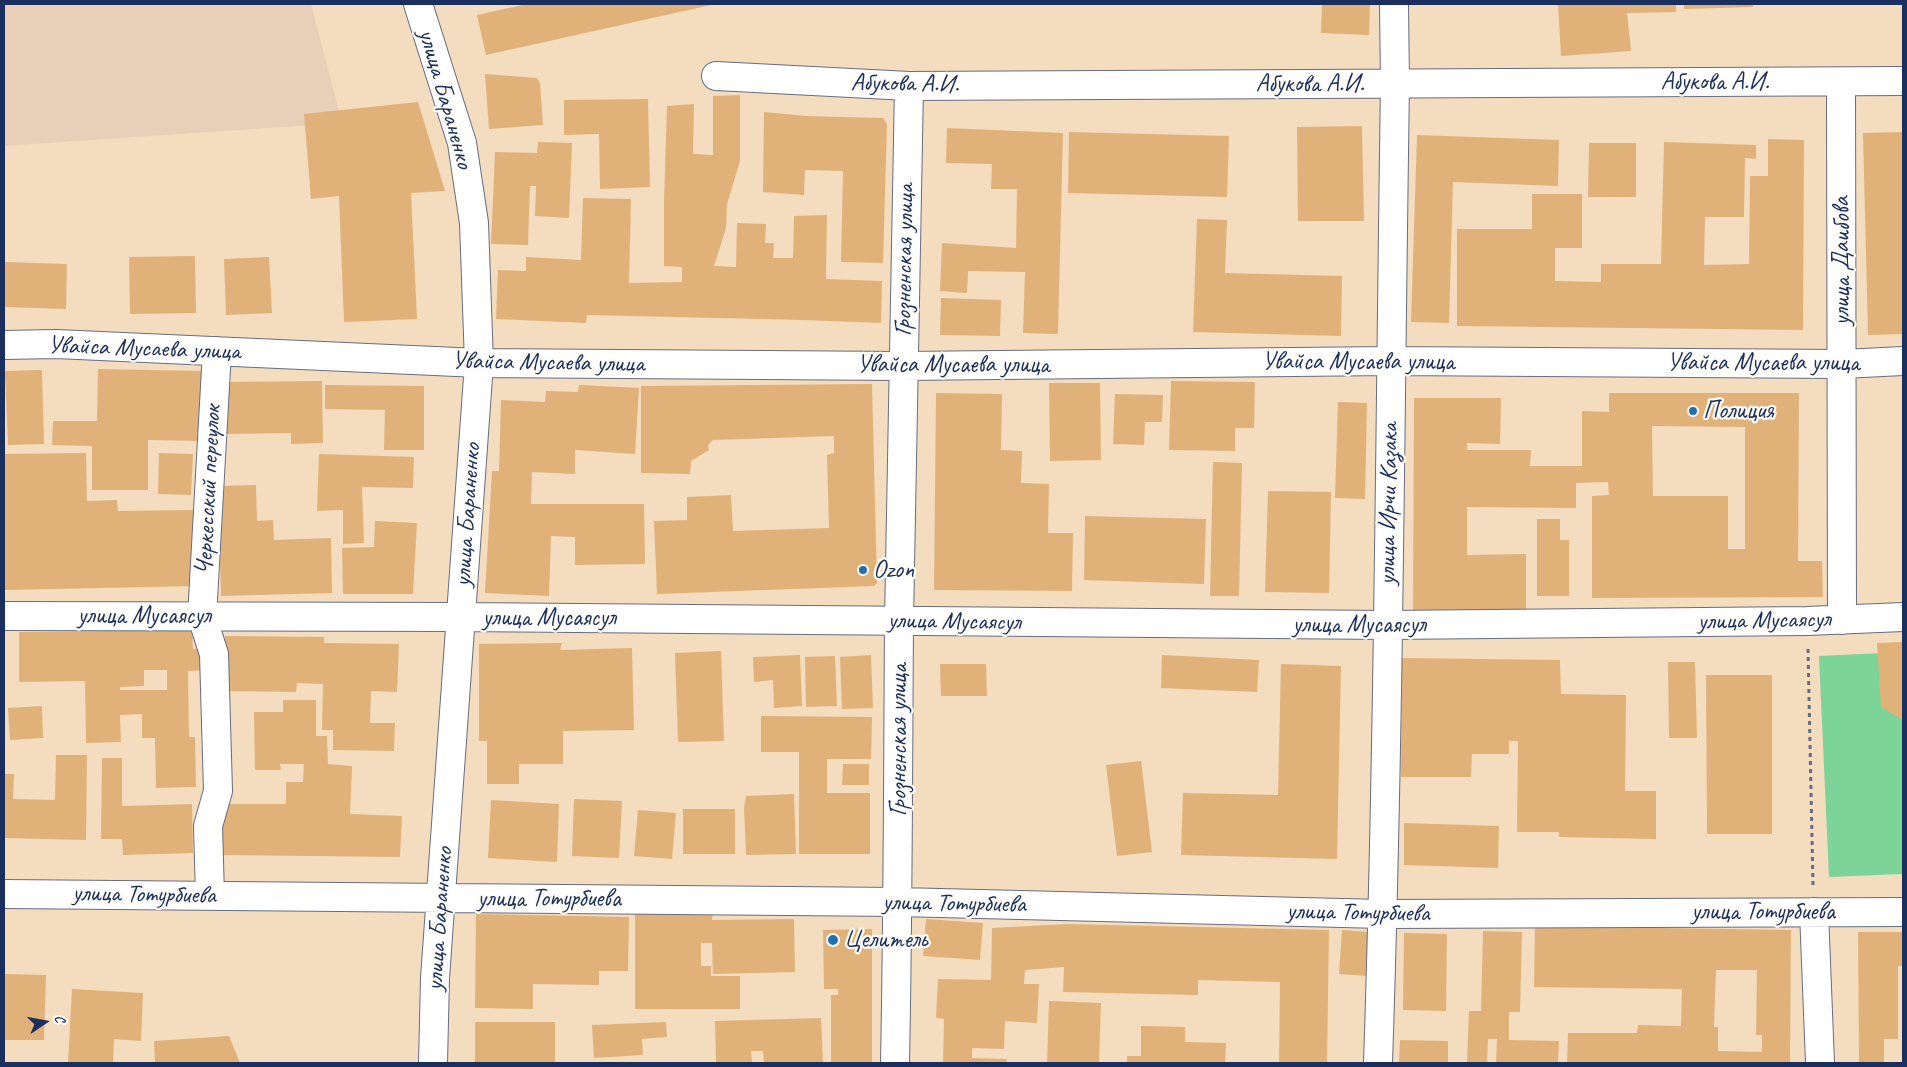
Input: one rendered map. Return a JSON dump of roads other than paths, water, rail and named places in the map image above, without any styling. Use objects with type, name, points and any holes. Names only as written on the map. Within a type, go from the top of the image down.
[{"type":"street","name":"улица Бараненко","points":[[418,4],[462,143],[474,223],[479,363],[435,978],[434,1063]]},
{"type":"street","name":"улица Ирчи Казака","points":[[1378,1063],[1383,914],[1388,625],[1396,84],[1394,4]]},
{"type":"street","name":"Абукова А.И.","points":[[716,76],[909,86],[1903,81]]},
{"type":"street","name":"улица Даибова","points":[[1841,82],[1842,620]]},
{"type":"street","name":"Грозненская улица","points":[[895,1063],[899,902],[899,621],[902,366],[909,86]]},
{"type":"street","name":"Увайса Мусаева улица","points":[[4,345],[56,344],[479,363],[902,366],[1391,361],[1842,364],[1903,361]]},
{"type":"street","name":"Черкесский переулок","points":[[210,896],[208,826],[218,791],[214,654],[202,617],[217,351]]},
{"type":"street","name":"улица Мусаясул","points":[[4,616],[461,617],[1388,625],[1807,621],[1903,617]]},
{"type":"street","name":"улица Тотурбиева","points":[[4,894],[899,902],[1383,914],[1903,912]]},
{"type":"street","points":[[1814,912],[1820,1063]]},
{"type":"place","name":"Полиция","points":[[1693,411]]},
{"type":"place","name":"Ozon","points":[[863,570]]},
{"type":"place","name":"Целитель","points":[[833,940]]}]
